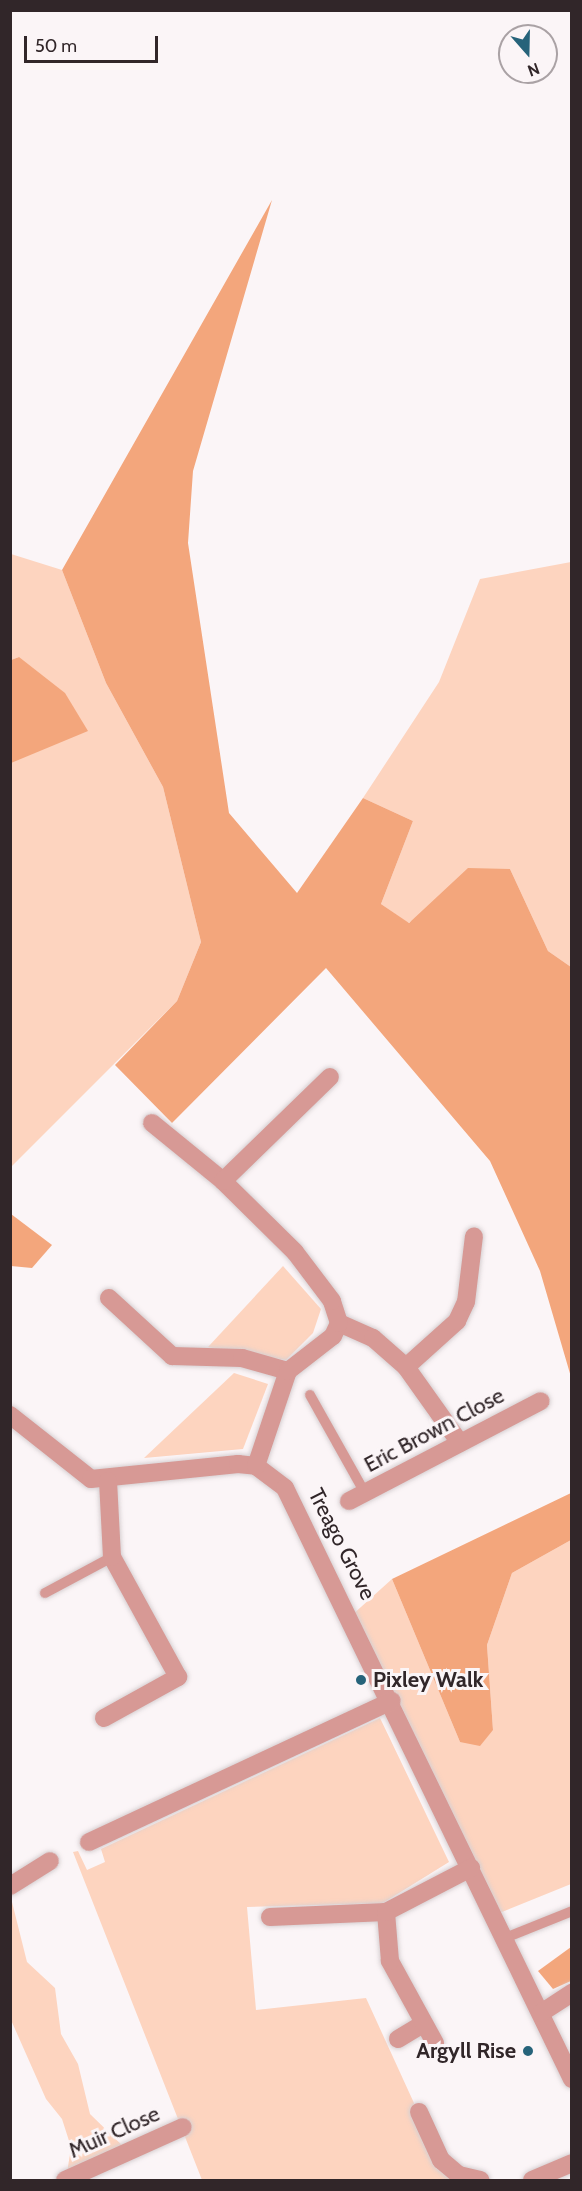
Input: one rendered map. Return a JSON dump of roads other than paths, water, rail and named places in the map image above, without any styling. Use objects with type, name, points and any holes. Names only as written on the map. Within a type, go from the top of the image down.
[{"type":"street","points":[[223,1181],[330,1077]]},
{"type":"street","points":[[10,1415],[80,1474],[108,1481],[222,1464],[256,1466],[276,1394],[288,1371],[333,1336],[339,1323],[332,1301],[295,1252],[223,1181],[152,1123]]},
{"type":"street","points":[[406,1367],[457,1321],[466,1302],[474,1236]]},
{"type":"street","points":[[109,1298],[172,1356],[243,1358],[288,1371]]},
{"type":"street","points":[[339,1323],[372,1338],[406,1367],[460,1443]]},
{"type":"street","name":"Eric Brown Close","points":[[357,1497],[541,1401]]},
{"type":"street","name":"Treago Grove","points":[[256,1466],[296,1503],[572,2079]]},
{"type":"street","points":[[104,1718],[178,1677],[112,1557],[108,1481]]},
{"type":"street","points":[[88,1842],[392,1701]]},
{"type":"street","points":[[10,1886],[50,1861]]},
{"type":"street","points":[[270,1917],[386,1912],[471,1868]]},
{"type":"street","points":[[386,1912],[390,1962],[435,2043]]},
{"type":"street","points":[[541,2013],[572,1993]]},
{"type":"street","points":[[398,2039],[423,2024]]},
{"type":"street","points":[[418,2112],[441,2160],[459,2175],[480,2181]]},
{"type":"street","name":"Muir Close","points":[[65,2181],[183,2127]]},
{"type":"street","points":[[531,2181],[572,2163]]},
{"type":"lane","points":[[310,1395],[357,1497]]},
{"type":"lane","points":[[45,1593],[112,1557]]},
{"type":"lane","points":[[505,1938],[572,1911]]},
{"type":"place","name":"Pixley Walk","points":[[361,1680]]},
{"type":"place","name":"Argyll Rise","points":[[528,2051]]}]
